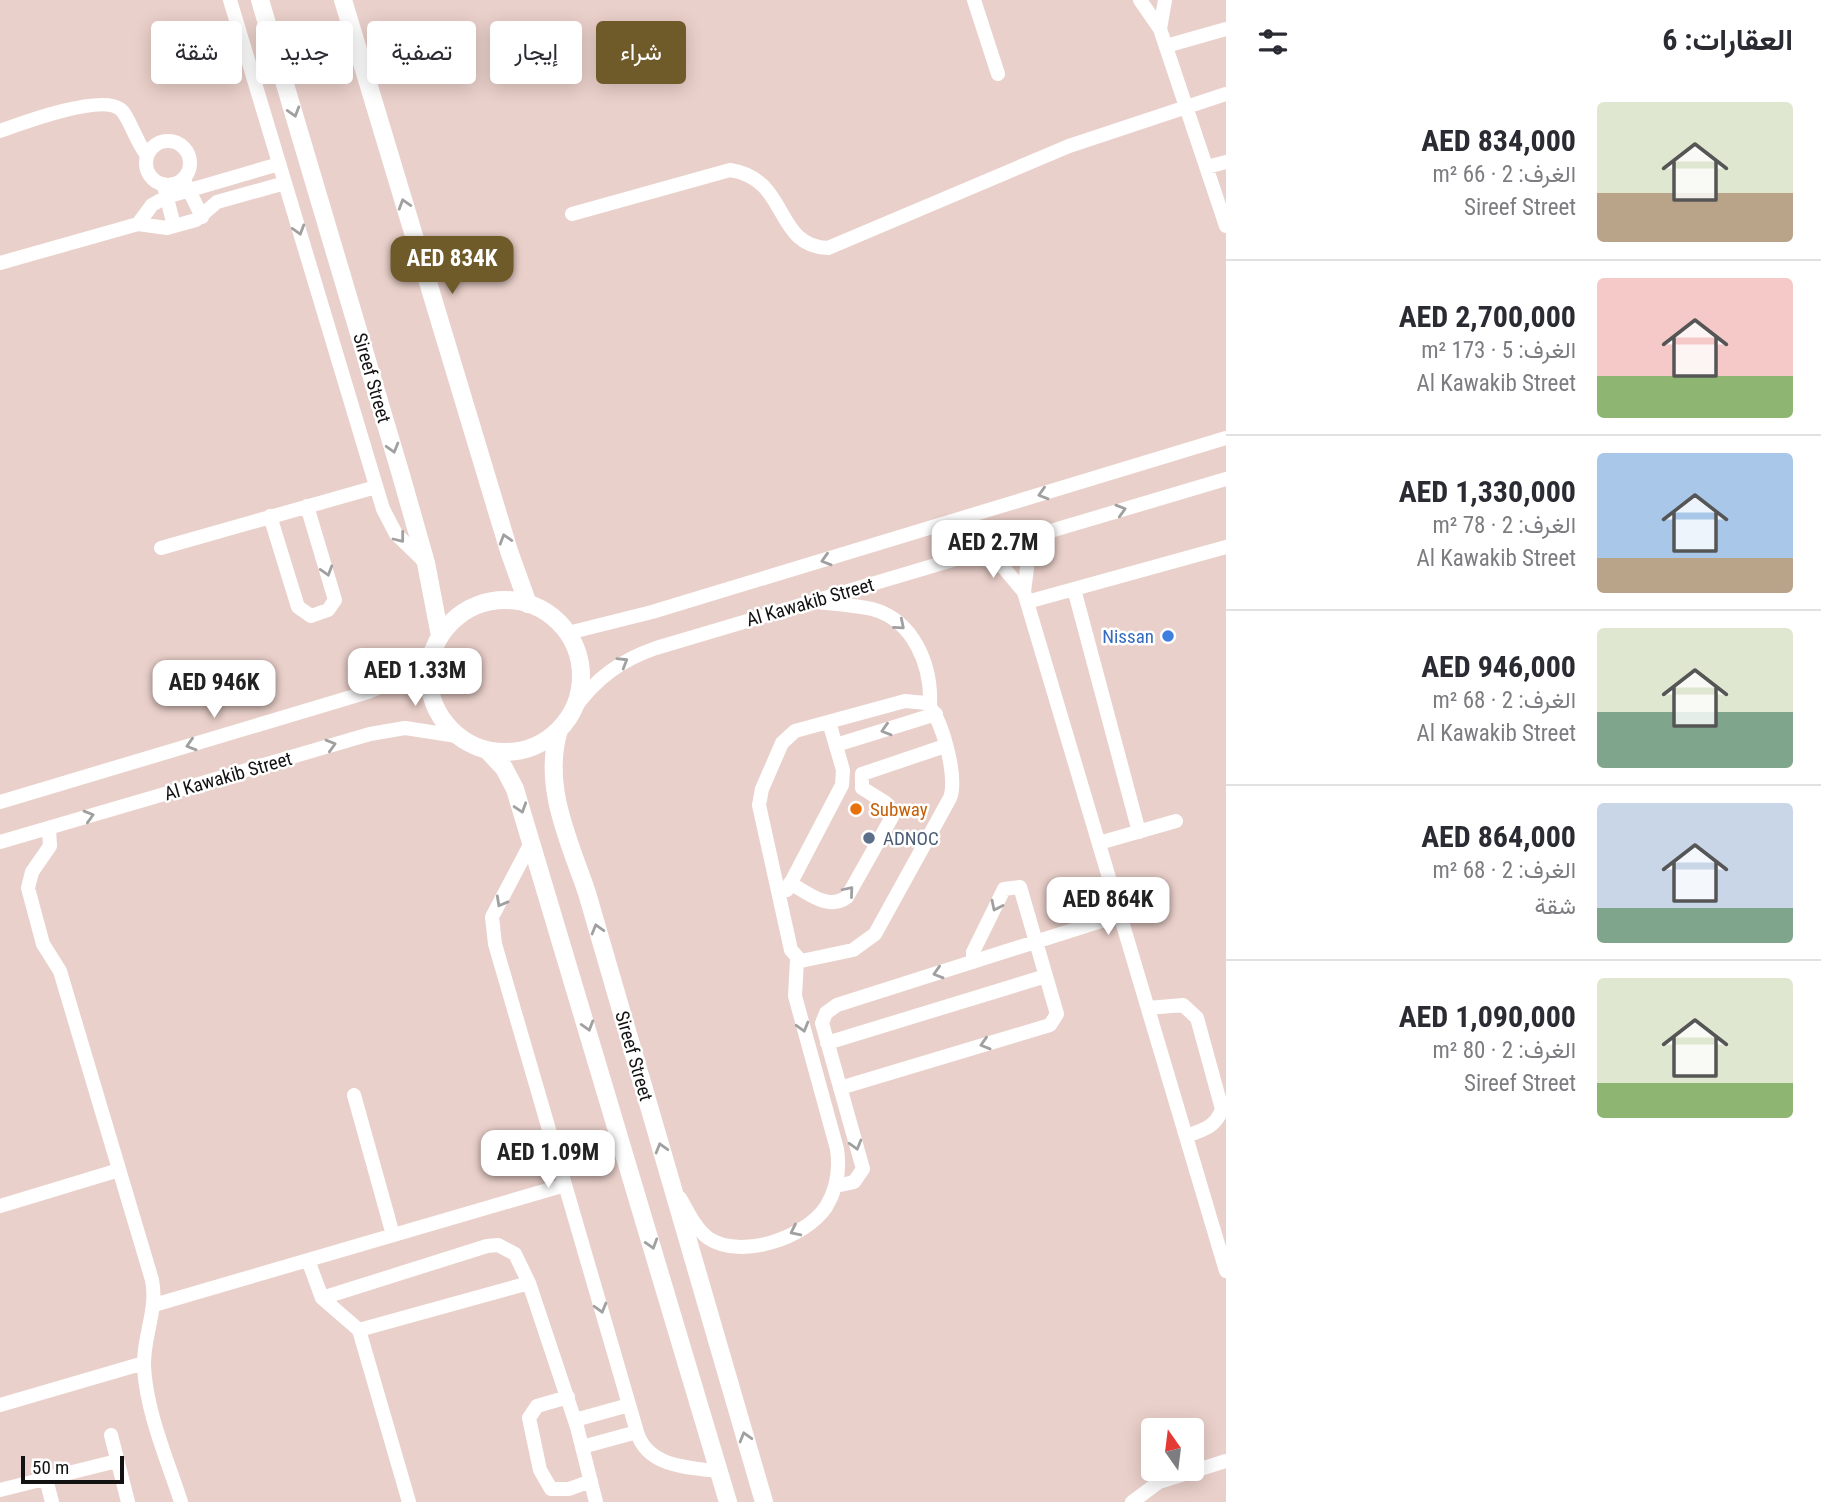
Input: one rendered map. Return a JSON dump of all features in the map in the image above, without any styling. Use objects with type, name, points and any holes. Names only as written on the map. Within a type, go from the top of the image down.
[{"type":"main road","name":"Sireef Street","points":[[260,0],[426,563],[437,643]]},
{"type":"main road","points":[[343,0],[501,525],[528,604]]},
{"type":"main road","points":[[508,600],[543,610],[568,634],[577,651],[581,670],[580,690],[574,709],[559,730],[533,747],[511,752],[487,750],[457,736],[437,711],[429,680],[437,643],[461,615],[488,602],[508,600]]},
{"type":"main road","name":"Sireef Street","points":[[559,730],[551,766],[553,785],[764,1502]]},
{"type":"main road","name":"Sireef Street","points":[[487,750],[510,778],[532,841],[728,1502]]},
{"type":"street","points":[[230,0],[383,509],[396,534],[426,563]]},
{"type":"street","points":[[974,0],[998,74]]},
{"type":"street","points":[[1140,0],[1160,29],[1226,226]]},
{"type":"street","points":[[1160,29],[1165,0]]},
{"type":"street","points":[[1166,46],[1226,29]]},
{"type":"street","points":[[572,214],[730,170],[747,173],[761,181],[802,242],[815,248],[828,248],[1058,150],[1226,94]]},
{"type":"street","points":[[0,131],[62,110],[114,106],[124,112],[135,140],[147,155],[150,176],[166,191],[174,226]]},
{"type":"street","points":[[147,155],[156,144],[177,143],[189,159],[186,184],[202,217]]},
{"type":"street","points":[[1207,167],[1226,162]]},
{"type":"street","points":[[138,224],[166,191],[186,184],[279,164]]},
{"type":"street","points":[[0,263],[138,224],[160,228],[174,226],[202,217],[217,202],[285,183]]},
{"type":"street","name":"Al Kawakib Street","points":[[568,634],[621,621],[1226,439]]},
{"type":"street","name":"Al Kawakib Street","points":[[574,709],[601,677],[636,654],[1226,479]]},
{"type":"street","points":[[161,548],[376,487]]},
{"type":"street","points":[[270,516],[298,607],[310,616],[328,610],[335,600],[307,506]]},
{"type":"street","points":[[1025,597],[1028,560],[1044,532]]},
{"type":"street","points":[[1025,597],[1074,589],[1226,547]]},
{"type":"street","points":[[974,554],[1003,566],[1025,597],[1226,1271]]},
{"type":"street","points":[[1074,589],[1139,832]]},
{"type":"street","points":[[812,601],[871,609],[900,623],[919,649],[933,710],[953,774],[952,792],[875,934],[853,950],[809,962],[797,960],[792,954],[761,820],[760,797],[785,739],[795,731],[905,701],[921,701],[933,710]]},
{"type":"street","name":"Al Kawakib Street","points":[[0,802],[368,692],[389,682],[437,643]]},
{"type":"street","points":[[836,745],[933,710]]},
{"type":"street","points":[[780,902],[842,785],[843,770],[829,722]]},
{"type":"street","name":"Al Kawakib Street","points":[[0,842],[370,734],[414,728],[457,736]]},
{"type":"street","points":[[790,883],[827,903],[839,902],[847,897],[892,817],[886,803],[862,788],[862,774],[945,746]]},
{"type":"street","points":[[1099,844],[1176,821]]},
{"type":"street","points":[[49,828],[50,846],[32,873],[29,897],[43,944],[60,971],[152,1280],[154,1305],[144,1363],[147,1392],[181,1502]]},
{"type":"street","points":[[532,841],[492,917],[495,944],[637,1432],[650,1452],[676,1467],[719,1471]]},
{"type":"street","points":[[840,1088],[1050,1025],[1057,1014],[1020,887],[1004,889],[973,952],[974,962]]},
{"type":"street","points":[[836,1186],[854,1182],[863,1169],[822,1023],[826,1013],[837,1005],[1120,915]]},
{"type":"street","points":[[669,1178],[699,1229],[715,1242],[738,1247],[771,1241],[802,1228],[825,1209],[836,1186],[837,1149],[795,996],[797,960]]},
{"type":"street","points":[[827,1043],[1045,976]]},
{"type":"street","points":[[1148,1009],[1182,1005],[1198,1018],[1222,1109],[1218,1121],[1207,1129],[1186,1136]]},
{"type":"street","points":[[354,1095],[393,1235]]},
{"type":"street","points":[[0,1206],[119,1170]]},
{"type":"street","points":[[154,1305],[565,1185]]},
{"type":"street","points":[[321,1298],[498,1245],[514,1254],[529,1283],[568,1397],[596,1502]]},
{"type":"street","points":[[308,1260],[321,1298],[359,1330],[409,1502]]},
{"type":"street","points":[[359,1330],[529,1283]]},
{"type":"street","points":[[0,1405],[144,1363]]},
{"type":"street","points":[[568,1397],[537,1406],[529,1418],[540,1470],[551,1489],[569,1489],[591,1481]]},
{"type":"street","points":[[575,1420],[629,1405]]},
{"type":"street","points":[[582,1447],[637,1432]]},
{"type":"street","points":[[111,1435],[128,1502]]},
{"type":"street","points":[[0,1490],[117,1461]]},
{"type":"street","points":[[1132,1502],[1159,1482],[1226,1461]]},
{"type":"street","points":[[46,1479],[52,1502]]},
{"type":"shaded area","points":[[0,0],[1226,0],[1226,1502],[0,1502]]},
{"type":"place","name":"Nissan","points":[[1168,636]]},
{"type":"place","name":"Subway","points":[[856,809]]},
{"type":"place","name":"ADNOC","points":[[869,838]]}]
